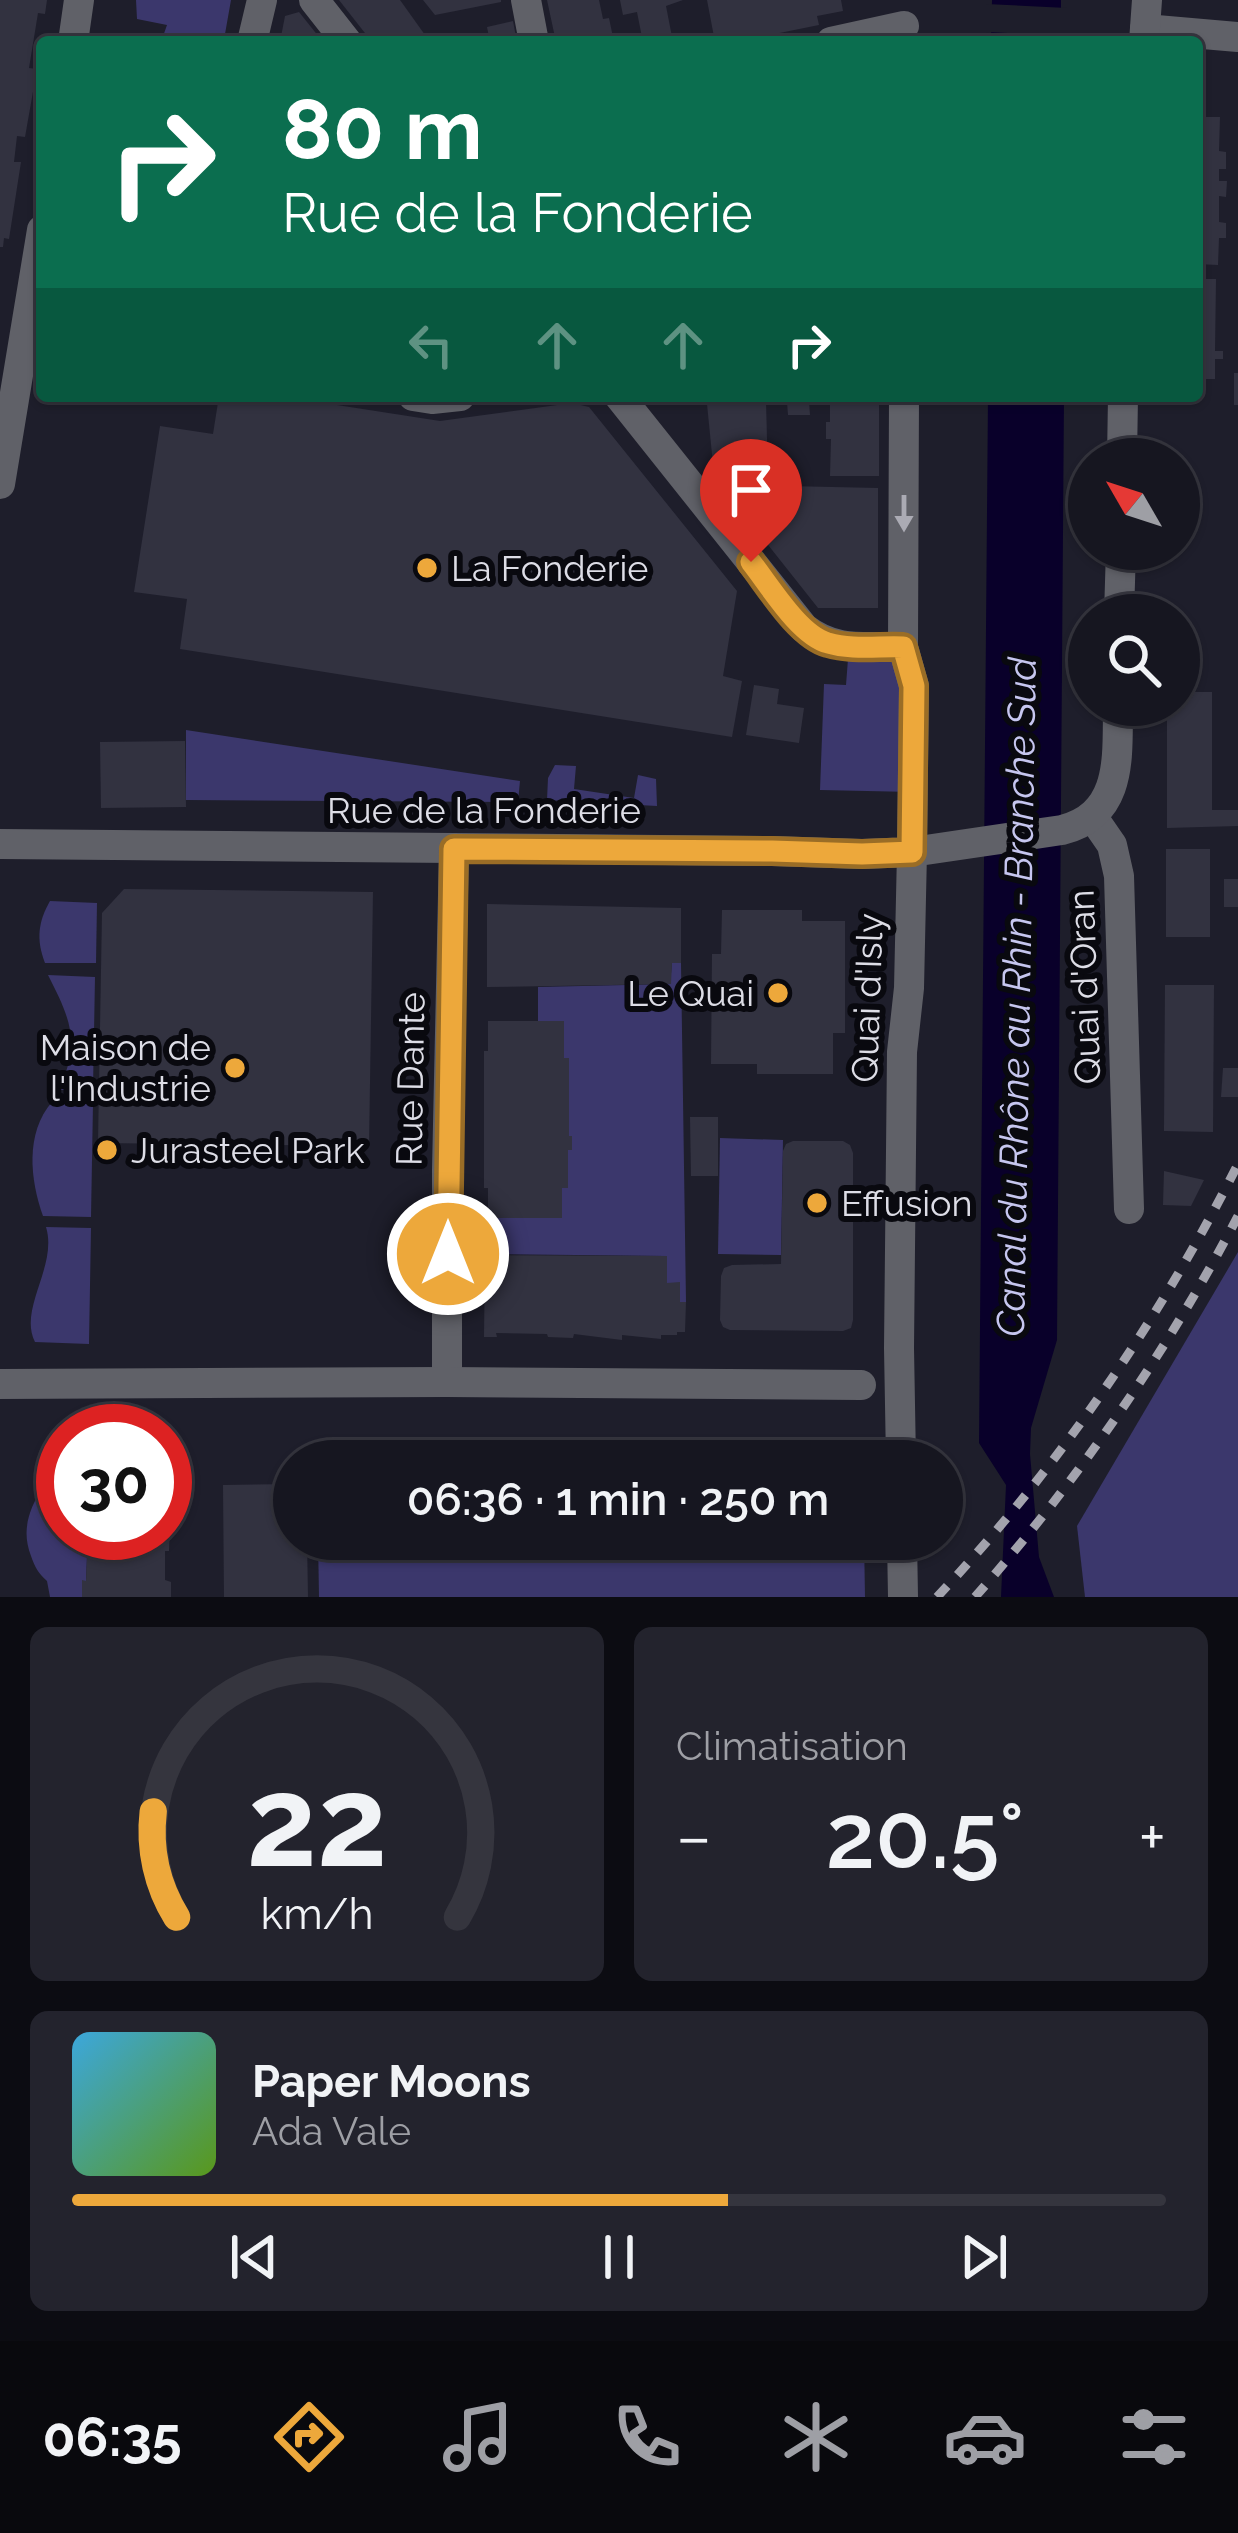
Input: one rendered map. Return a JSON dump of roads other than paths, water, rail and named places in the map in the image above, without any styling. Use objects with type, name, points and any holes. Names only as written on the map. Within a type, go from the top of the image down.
[{"type":"street","points":[[74,36],[80,0]]},
{"type":"street","points":[[253,36],[262,0]]},
{"type":"street","points":[[314,0],[342,36]]},
{"type":"street","points":[[526,0],[533,36]]},
{"type":"street","points":[[853,36],[904,22]]},
{"type":"street","points":[[1145,24],[1238,37]]},
{"type":"street","points":[[0,484],[12,326],[36,249]]},
{"type":"street","points":[[625,402],[804,628],[834,645],[903,647]]},
{"type":"street","name":"Quai d'Isly","points":[[901,1440],[902,1052],[909,988],[914,686],[903,647],[904,402]]},
{"type":"street","points":[[1122,438],[1123,402]]},
{"type":"street","points":[[1088,819],[1106,798],[1116,771],[1117,726]]},
{"type":"street","name":"Rue de la Fonderie","points":[[0,844],[862,854],[912,852],[1062,830],[1088,819]]},
{"type":"street","name":"Quai d'Oran","points":[[1088,819],[1112,845],[1119,876],[1130,1209]]},
{"type":"street","name":"Rue Dante","points":[[447,1382],[454,849]]},
{"type":"street","points":[[0,1384],[861,1385]]},
{"type":"street","points":[[902,1560],[903,1597]]},
{"type":"water","points":[[992,0],[1061,0],[1061,36],[991,36]]},
{"type":"water","name":"Canal du Rhône au Rhin - Branche Sud","points":[[988,402],[1064,402],[1057,1340],[1031,1428],[1030,1454],[1039,1557],[1054,1597],[1001,1597],[1006,1485],[979,1443]]},
{"type":"railway","points":[[937,1597],[1024,1497],[1103,1391],[1175,1280],[1238,1164]]},
{"type":"railway","points":[[975,1597],[1118,1414],[1181,1317],[1238,1216]]},
{"type":"place","name":"La Fonderie","points":[[427,568]]},
{"type":"place","name":"Le Quai","points":[[778,993]]},
{"type":"place","name":"Maison de l'Industrie","points":[[235,1068]]},
{"type":"place","name":"Jurasteel Park","points":[[107,1150]]},
{"type":"place","name":"Effusion","points":[[817,1203]]}]
